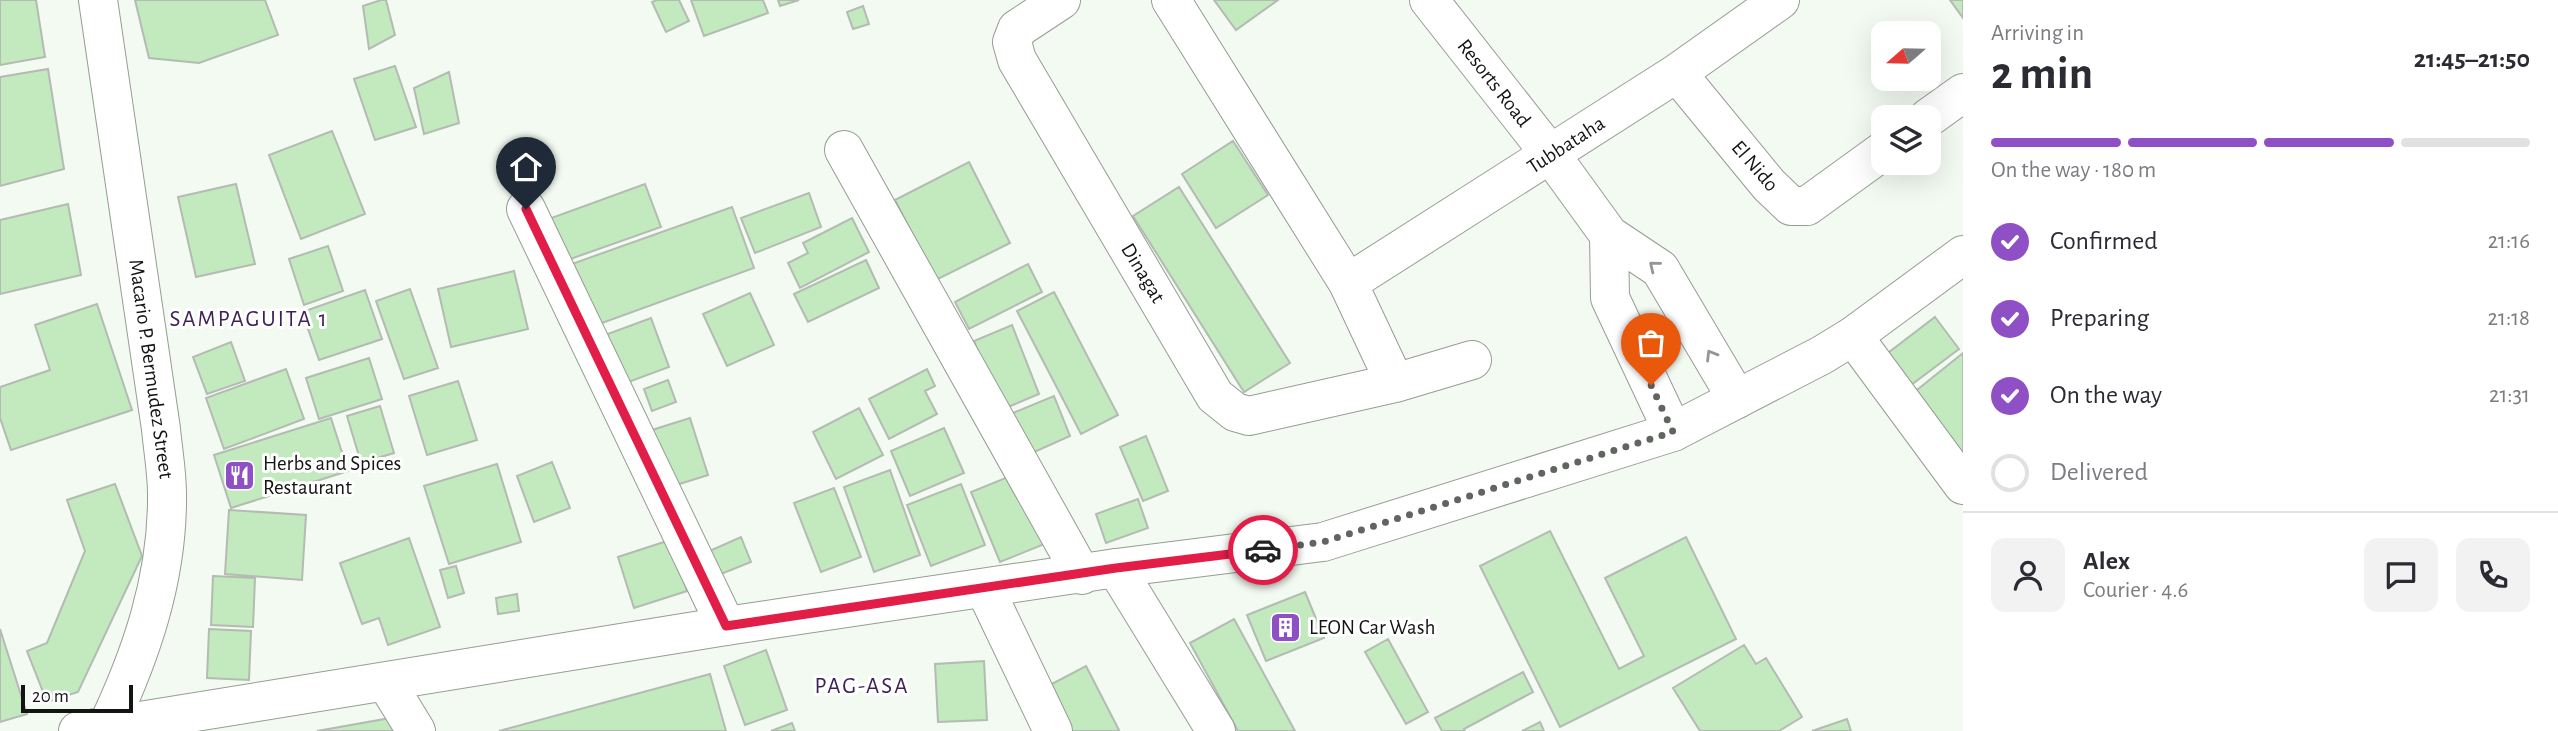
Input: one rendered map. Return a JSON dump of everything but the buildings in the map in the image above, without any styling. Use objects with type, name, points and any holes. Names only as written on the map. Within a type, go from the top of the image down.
[{"type":"street","name":"Macario P. Bermudez Street","points":[[97,729],[136,661],[148,624],[159,582],[167,493],[161,429],[98,0]]},
{"type":"street","name":"Dinagat","points":[[1061,0],[1017,29],[1012,42],[1017,60],[1215,396],[1235,412],[1249,416],[1395,383],[1472,360]]},
{"type":"street","points":[[1171,0],[1348,283],[1395,383]]},
{"type":"street","name":"Resorts Road","points":[[1429,0],[1609,235],[1660,269],[1737,399]]},
{"type":"street","name":"Tubbataha","points":[[1348,283],[1677,73],[1780,0]]},
{"type":"street","name":"El Nido","points":[[1677,73],[1769,185],[1791,206],[1807,206],[1871,160]]},
{"type":"street","points":[[1941,109],[1963,93]]},
{"type":"street","points":[[844,150],[1099,572],[1216,731]]},
{"type":"street","points":[[526,209],[726,626]]},
{"type":"street","points":[[1609,235],[1610,298],[1673,432]]},
{"type":"street","points":[[97,729],[726,626],[1323,542],[1673,432],[1822,355],[1853,336],[1963,256]]},
{"type":"street","points":[[1853,336],[1963,485]]},
{"type":"street","points":[[985,589],[1053,731]]},
{"type":"street","points":[[386,682],[416,731]]},
{"type":"way so far","points":[[1263,550],[1323,542],[1673,432],[1651,385]]},
{"type":"place","name":"Herbs and Spices Restaurant","points":[[240,475]]},
{"type":"place","name":"LEON Car Wash","points":[[1286,627]]},
{"type":"district","name":"SAMPAGUITA 1","points":[[249,319]]},
{"type":"district","name":"PAG-ASA","points":[[862,686]]},
{"type":"route","points":[[526,209],[726,626],[1116,568],[1263,550]]}]
